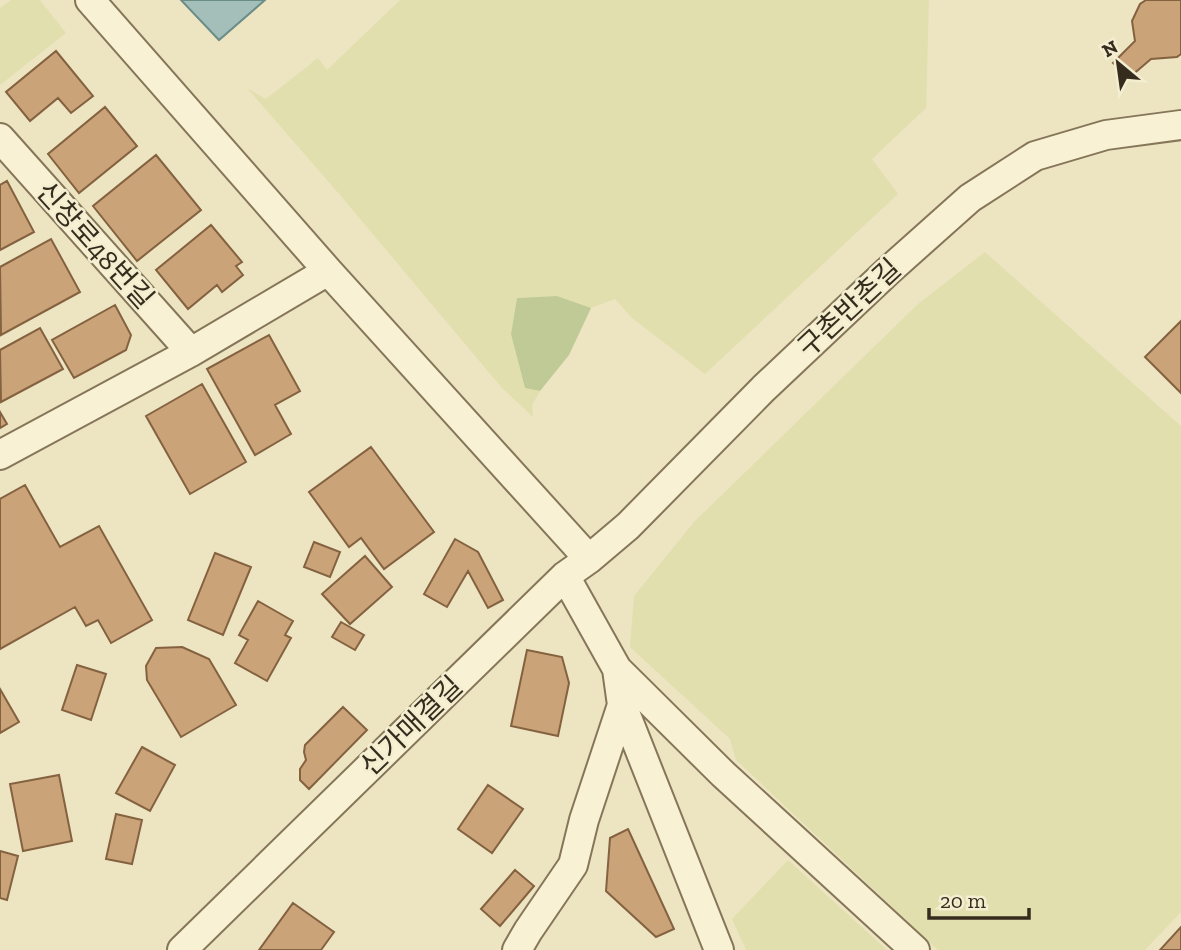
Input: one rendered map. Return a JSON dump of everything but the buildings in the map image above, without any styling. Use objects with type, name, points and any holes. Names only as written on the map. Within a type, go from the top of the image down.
[{"type":"street","points":[[90,0],[328,271],[589,559]]},
{"type":"street","name":"구촌반촌길","points":[[565,576],[628,527],[764,388],[970,198],[1035,156],[1106,135],[1181,125]]},
{"type":"street","name":"신창로48번길","points":[[0,138],[191,352]]},
{"type":"street","points":[[0,455],[191,352],[328,271]]},
{"type":"street","points":[[565,576],[617,669],[723,774],[915,950]]},
{"type":"street","name":"신가매결길","points":[[182,950],[565,576]]},
{"type":"street","points":[[617,669],[622,705],[719,950]]},
{"type":"street","points":[[517,950],[573,864],[584,820],[622,705]]},
{"type":"shaded area","points":[[11,0],[40,0],[66,33],[0,85],[0,8]]},
{"type":"shaded area","points":[[400,0],[929,0],[926,108],[872,159],[898,194],[705,374],[632,318],[615,299],[591,308],[557,296],[517,298],[511,334],[525,388],[540,391],[532,405],[533,417],[502,388],[247,88],[266,99],[318,58],[327,70]]},
{"type":"shaded area","points":[[985,252],[1181,426],[1181,912],[1145,950],[938,950],[736,760],[730,739],[630,647],[634,596],[694,522],[918,304]]},
{"type":"shaded area","points":[[788,860],[887,950],[746,950],[732,919]]},
{"type":"green space","points":[[557,296],[591,308],[569,355],[540,391],[525,388],[511,334],[517,298]]},
{"type":"water","points":[[181,0],[265,0],[219,40]]}]
